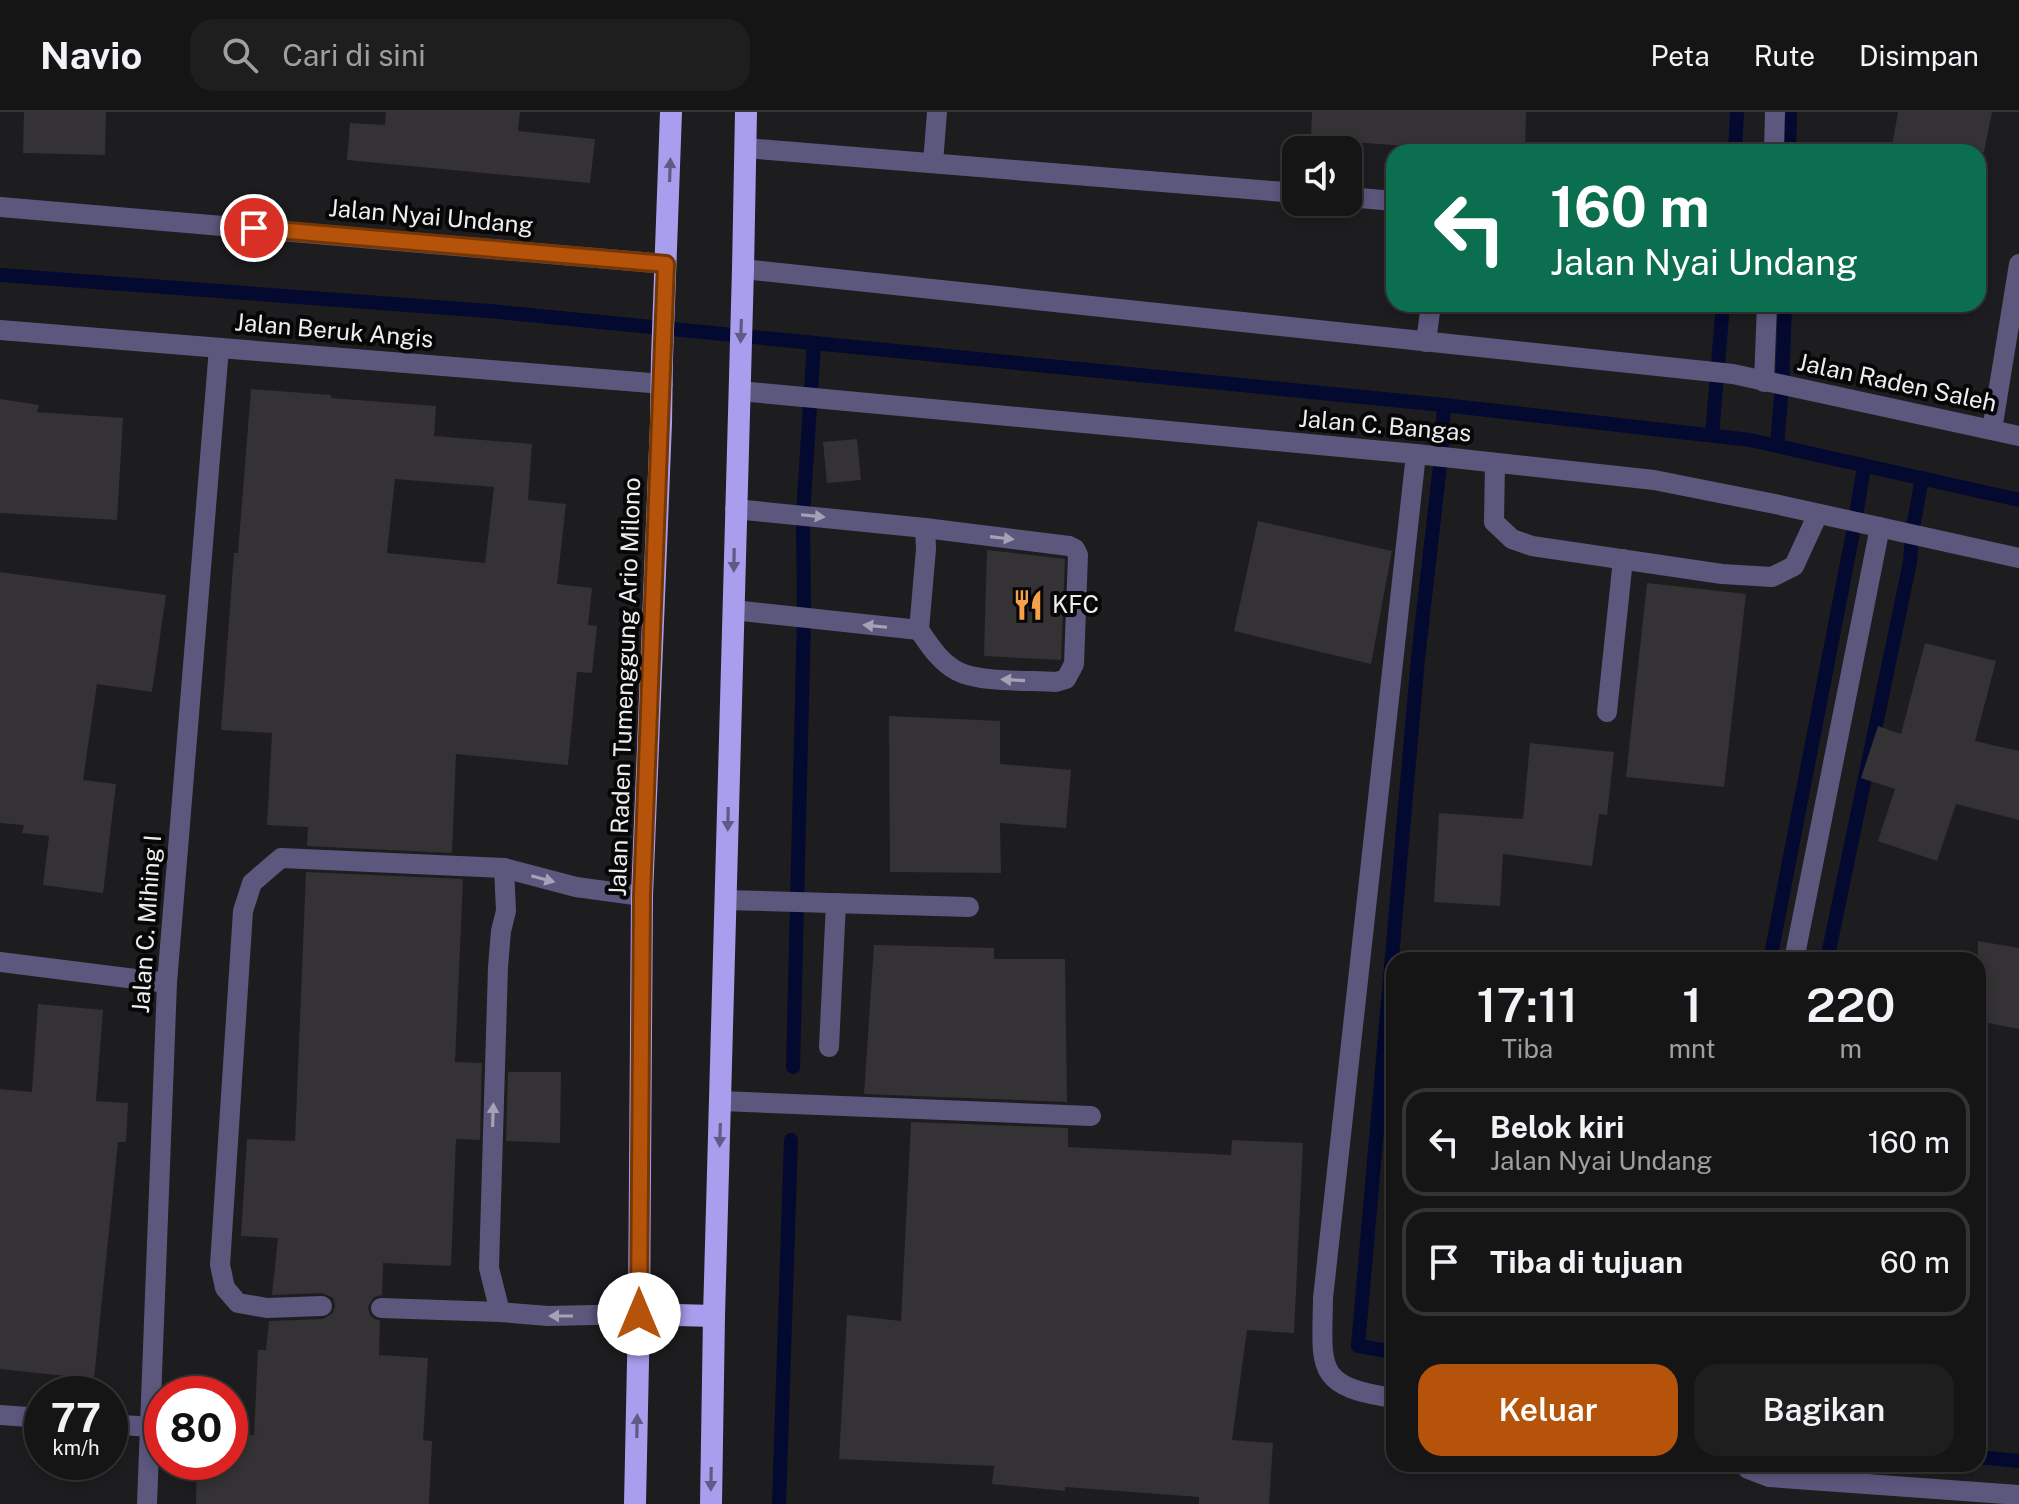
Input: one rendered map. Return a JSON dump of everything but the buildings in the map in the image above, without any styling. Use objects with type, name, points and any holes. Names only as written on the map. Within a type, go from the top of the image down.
[{"type":"highway","name":"Jalan Raden Tumenggung Ario Milono","points":[[635,1504],[642,896],[671,112]]},
{"type":"highway","points":[[711,1504],[746,112]]},
{"type":"highway","points":[[639,1314],[714,1316]]},
{"type":"street","points":[[933,163],[937,112]]},
{"type":"street","points":[[1774,144],[1775,112]]},
{"type":"street","points":[[745,148],[1282,192]]},
{"type":"street","points":[[1362,198],[1386,200]]},
{"type":"street","name":"Jalan Nyai Undang","points":[[0,207],[666,264]]},
{"type":"street","points":[[1992,430],[2019,264]]},
{"type":"street","name":"Jalan Raden Saleh","points":[[743,269],[1733,374],[2019,436]]},
{"type":"street","points":[[1426,342],[1430,312]]},
{"type":"street","points":[[1764,382],[1767,312]]},
{"type":"street","name":"Jalan Beruk Angis","points":[[0,330],[663,384]]},
{"type":"street","name":"Jalan C. Mihing I","points":[[152,1376],[167,983],[219,348]]},
{"type":"street","name":"Jalan C. Bangas","points":[[739,391],[1416,454],[1654,480],[2019,558]]},
{"type":"street","points":[[1386,1396],[1342,1385],[1330,1376],[1322,1356],[1323,1298],[1416,454]]},
{"type":"street","points":[[1495,463],[1494,522],[1512,539],[1532,546],[1722,574],[1772,577],[1794,566],[1818,514]]},
{"type":"street","points":[[735,509],[925,528],[1075,549],[1078,555],[1074,664],[1066,679],[1056,682],[975,678],[957,671],[936,654],[919,630],[925,528]]},
{"type":"street","points":[[1796,952],[1880,527]]},
{"type":"street","points":[[1607,712],[1623,559]]},
{"type":"street","points":[[733,610],[919,630]]},
{"type":"street","points":[[322,1306],[267,1308],[238,1303],[225,1288],[220,1265],[243,911],[252,883],[281,858],[504,868],[576,887],[642,896]]},
{"type":"street","points":[[500,1312],[489,1268],[489,1215],[498,967],[506,911],[504,868]]},
{"type":"street","points":[[726,900],[969,907]]},
{"type":"street","points":[[827,903],[829,1047]]},
{"type":"street","points":[[0,962],[167,983]]},
{"type":"street","points":[[721,1101],[1091,1116]]},
{"type":"street","points":[[381,1308],[548,1316],[639,1314]]},
{"type":"street","points":[[0,1415],[24,1417]]},
{"type":"street","points":[[1756,1472],[1769,1477],[2019,1495]]},
{"type":"street","name":"Jalan C. Mihing I","points":[[147,1504],[148,1480]]},
{"type":"waterway","points":[[1735,144],[1737,112]]},
{"type":"waterway","points":[[1789,144],[1790,112]]},
{"type":"waterway","points":[[0,275],[489,311],[1444,405],[1750,440],[2019,500]]},
{"type":"waterway","points":[[1712,435],[1722,312]]},
{"type":"waterway","points":[[1777,446],[1785,312]]},
{"type":"waterway","points":[[793,1067],[804,618],[803,515],[814,343]]},
{"type":"waterway","points":[[1392,952],[1444,405]]},
{"type":"waterway","points":[[1772,952],[1864,466]]},
{"type":"waterway","points":[[1829,952],[1910,562],[1922,478]]},
{"type":"waterway","points":[[1386,1025],[1358,1346],[1386,1351]]},
{"type":"waterway","points":[[779,1504],[791,1140]]},
{"type":"waterway","points":[[1986,1458],[2019,1461]]},
{"type":"place","name":"KFC","points":[[1028,605]]},
{"type":"route","points":[[254,228],[666,264],[642,896],[639,1314]]}]
